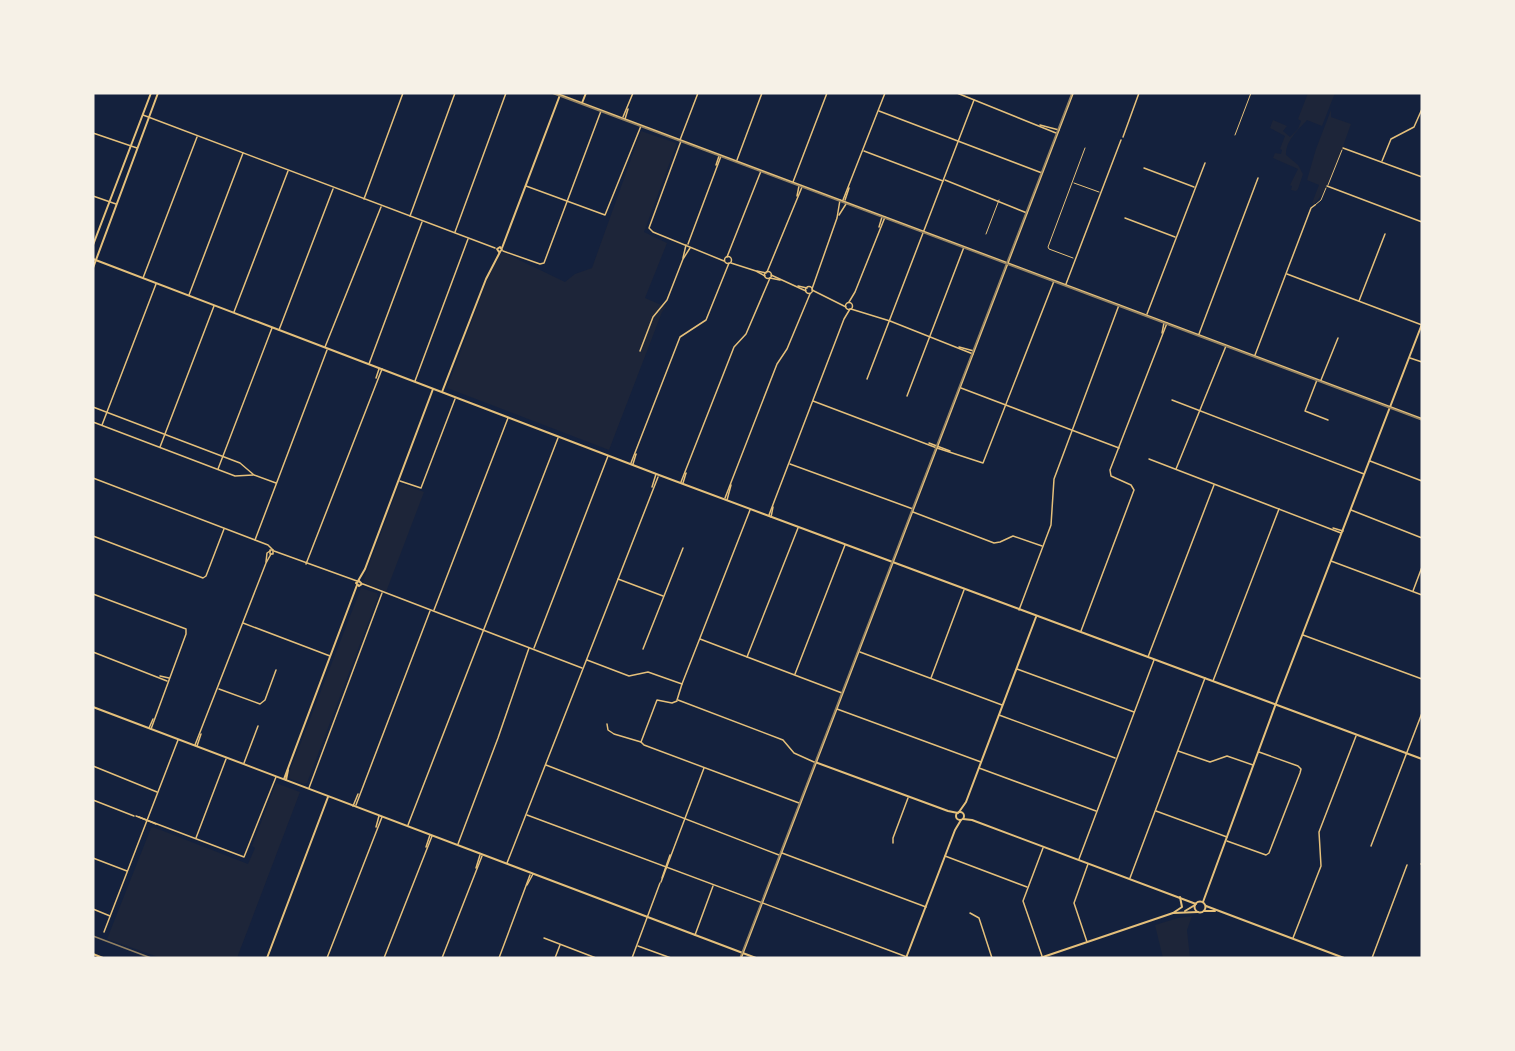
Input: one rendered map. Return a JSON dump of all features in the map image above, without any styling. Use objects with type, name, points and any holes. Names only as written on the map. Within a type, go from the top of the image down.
[{"type":"main road","points":[[93,245],[151,93]]},
{"type":"main road","points":[[93,268],[94,260],[158,93]]},
{"type":"main road","points":[[555,93],[1422,419]]},
{"type":"main road","points":[[582,103],[586,93]]},
{"type":"main road","points":[[741,958],[1073,93]]},
{"type":"main road","points":[[442,392],[560,95]]},
{"type":"main road","points":[[100,228],[107,230]]},
{"type":"main road","points":[[94,260],[682,484],[1422,759]]},
{"type":"main road","points":[[1182,912],[1203,902],[1422,325]]},
{"type":"main road","points":[[284,780],[433,389]]},
{"type":"main road","points":[[955,830],[962,820],[966,802],[1036,616]]},
{"type":"main road","points":[[93,707],[756,958]]},
{"type":"main road","points":[[815,762],[948,812],[962,820],[972,820]]},
{"type":"main road","points":[[267,958],[328,797]]},
{"type":"main road","points":[[907,957],[955,830],[959,812],[966,802]]},
{"type":"main road","points":[[948,812],[959,812],[972,820],[1180,897],[1196,905],[1198,912]]},
{"type":"main road","points":[[1173,913],[1182,907],[1180,897]]},
{"type":"main road","points":[[1203,902],[1217,911],[1344,958]]},
{"type":"main road","points":[[1204,911],[1206,906]]},
{"type":"main road","points":[[1041,958],[1173,913],[1217,911]]},
{"type":"main road","points":[[93,954],[103,958]]},
{"type":"street","points":[[364,199],[403,93]]},
{"type":"street","points":[[410,216],[455,93]]},
{"type":"street","points":[[455,233],[506,93]]},
{"type":"street","points":[[624,119],[633,93]]},
{"type":"street","points":[[698,93],[649,227],[650,230],[727,262],[739,264]]},
{"type":"street","points":[[737,161],[762,93]]},
{"type":"street","points":[[793,182],[827,93]]},
{"type":"street","points":[[837,218],[885,93]]},
{"type":"street","points":[[957,93],[1058,132]]},
{"type":"street","points":[[1122,137],[1139,93]]},
{"type":"street","points":[[867,379],[974,100]]},
{"type":"street","points":[[1382,162],[1392,138],[1418,124],[1422,109]]},
{"type":"street","points":[[142,115],[542,264],[602,110]]},
{"type":"street","points":[[879,111],[1043,172]]},
{"type":"street","points":[[525,186],[605,215],[642,125]]},
{"type":"street","points":[[93,133],[138,148]]},
{"type":"street","points":[[143,278],[197,136]]},
{"type":"street","points":[[1066,285],[1121,140]]},
{"type":"street","points":[[1343,148],[1422,177]]},
{"type":"street","points":[[863,151],[1028,211]]},
{"type":"street","points":[[189,296],[243,153]]},
{"type":"street","points":[[640,351],[653,317],[668,300],[720,155]]},
{"type":"street","points":[[1146,315],[1205,163]]},
{"type":"street","points":[[1144,168],[1195,188]]},
{"type":"street","points":[[632,465],[680,337],[706,320],[761,170]]},
{"type":"street","points":[[234,313],[288,171]]},
{"type":"street","points":[[1199,334],[1258,178]]},
{"type":"street","points":[[682,484],[732,350],[746,334],[765,287],[802,185]]},
{"type":"street","points":[[1327,186],[1422,222]]},
{"type":"street","points":[[279,330],[333,188]]},
{"type":"street","points":[[93,196],[116,204]]},
{"type":"street","points":[[726,500],[777,364],[787,349],[804,303],[811,291],[844,201]]},
{"type":"street","points":[[1254,355],[1311,208],[1315,205]]},
{"type":"street","points":[[255,540],[326,348],[382,206]]},
{"type":"street","points":[[844,319],[851,309],[855,292],[884,216]]},
{"type":"street","points":[[1125,218],[1176,237]]},
{"type":"street","points":[[369,364],[423,221]]},
{"type":"street","points":[[1359,302],[1385,234]]},
{"type":"street","points":[[414,382],[468,238]]},
{"type":"street","points":[[907,396],[965,246]]},
{"type":"street","points":[[717,256],[728,258],[768,278],[781,280]]},
{"type":"street","points":[[727,262],[728,258]]},
{"type":"street","points":[[756,271],[769,273],[806,292],[811,291]]},
{"type":"street","points":[[768,278],[769,273]]},
{"type":"street","points":[[1286,273],[1422,325]]},
{"type":"street","points":[[804,303],[808,287],[815,276]]},
{"type":"street","points":[[813,401],[983,463],[1054,280]]},
{"type":"street","points":[[102,425],[156,283]]},
{"type":"street","points":[[797,286],[808,287],[811,291],[823,296],[848,303],[861,310],[974,352]]},
{"type":"street","points":[[770,516],[844,319],[846,307],[855,292]]},
{"type":"street","points":[[837,301],[851,309],[861,310]]},
{"type":"street","points":[[1019,610],[1051,525],[1054,479],[1119,304]]},
{"type":"street","points":[[160,447],[214,305]]},
{"type":"street","points":[[1080,632],[1134,490],[1131,485],[1111,476],[1110,470],[1166,322]]},
{"type":"street","points":[[218,469],[272,328]]},
{"type":"street","points":[[1321,381],[1338,339]]},
{"type":"street","points":[[1177,470],[1225,345]]},
{"type":"street","points":[[1410,357],[1422,362]]},
{"type":"street","points":[[306,564],[381,369]]},
{"type":"street","points":[[1317,379],[1305,411],[1328,420]]},
{"type":"street","points":[[960,388],[1119,448]]},
{"type":"street","points":[[398,481],[422,488],[456,398]]},
{"type":"street","points":[[1172,400],[1365,473]]},
{"type":"street","points":[[93,407],[243,465],[254,475],[276,483]]},
{"type":"street","points":[[434,611],[508,417]]},
{"type":"street","points":[[93,422],[239,477],[254,475]]},
{"type":"street","points":[[407,827],[558,437]]},
{"type":"street","points":[[533,649],[608,456]]},
{"type":"street","points":[[1149,459],[1342,532]]},
{"type":"street","points":[[1370,461],[1422,481]]},
{"type":"street","points":[[789,464],[994,543],[1013,536],[1043,546]]},
{"type":"street","points":[[507,864],[657,474]]},
{"type":"street","points":[[93,478],[265,544],[272,552],[583,668]]},
{"type":"street","points":[[1148,657],[1214,484]]},
{"type":"street","points":[[1213,681],[1279,508]]},
{"type":"street","points":[[677,700],[750,509]]},
{"type":"street","points":[[1351,510],[1422,537]]},
{"type":"street","points":[[747,657],[798,527]]},
{"type":"street","points":[[93,536],[204,578],[224,529]]},
{"type":"street","points":[[795,675],[845,545]]},
{"type":"street","points":[[643,649],[682,548]]},
{"type":"street","points":[[196,746],[272,552]]},
{"type":"street","points":[[1331,561],[1422,595]]},
{"type":"street","points":[[1412,592],[1422,567]]},
{"type":"street","points":[[618,579],[663,597]]},
{"type":"street","points":[[931,678],[964,589]]},
{"type":"street","points":[[307,789],[382,592]]},
{"type":"street","points":[[93,594],[186,630],[150,729]]},
{"type":"street","points":[[354,807],[430,610]]},
{"type":"street","points":[[243,623],[331,657]]},
{"type":"street","points":[[1303,635],[1422,679]]},
{"type":"street","points":[[700,639],[842,693]]},
{"type":"street","points":[[457,846],[530,648]]},
{"type":"street","points":[[858,651],[1002,705]]},
{"type":"street","points":[[93,652],[168,680]]},
{"type":"street","points":[[586,660],[629,676],[648,672],[682,684]]},
{"type":"street","points":[[1079,860],[1154,660]]},
{"type":"street","points":[[1016,669],[1135,712]]},
{"type":"street","points":[[218,689],[260,704],[265,700],[276,670]]},
{"type":"street","points":[[1130,879],[1205,678]]},
{"type":"street","points":[[641,742],[656,701],[659,699],[670,703],[677,700],[783,740],[794,753],[815,762]]},
{"type":"street","points":[[836,709],[981,762]]},
{"type":"street","points":[[1371,846],[1422,713]]},
{"type":"street","points":[[999,715],[1116,759]]},
{"type":"street","points":[[607,724],[611,733],[641,742],[799,804]]},
{"type":"street","points":[[243,764],[258,726]]},
{"type":"street","points":[[1293,939],[1321,866],[1319,832],[1356,735]]},
{"type":"street","points":[[104,932],[178,740]]},
{"type":"street","points":[[1178,751],[1207,762],[1215,762],[1227,756],[1254,765]]},
{"type":"street","points":[[1155,810],[1266,855],[1269,853],[1301,769],[1299,766],[1259,751]]},
{"type":"street","points":[[195,839],[226,758]]},
{"type":"street","points":[[546,765],[685,819],[926,907]]},
{"type":"street","points":[[93,766],[158,793]]},
{"type":"street","points":[[632,958],[704,768]]},
{"type":"street","points":[[979,768],[1097,812]]},
{"type":"street","points":[[93,800],[238,856],[245,856],[276,777]]},
{"type":"street","points":[[893,843],[908,797]]},
{"type":"street","points":[[526,815],[907,957]]},
{"type":"street","points":[[327,958],[381,817]]},
{"type":"street","points":[[384,958],[431,836]]},
{"type":"street","points":[[1041,958],[1023,901],[1043,847]]},
{"type":"street","points":[[442,958],[481,855]]},
{"type":"street","points":[[945,856],[1028,887]]},
{"type":"street","points":[[93,858],[128,872]]},
{"type":"street","points":[[1087,942],[1074,903],[1089,864]]},
{"type":"street","points":[[1371,958],[1407,865]]},
{"type":"street","points":[[499,958],[532,874]]},
{"type":"street","points":[[695,935],[714,885]]},
{"type":"street","points":[[93,909],[111,916]]},
{"type":"street","points":[[970,913],[979,918],[992,958]]},
{"type":"street","points":[[544,938],[596,958]]},
{"type":"street","points":[[555,958],[560,945]]},
{"type":"street","points":[[637,945],[671,958]]},
{"type":"lane","points":[[1235,135],[1251,93]]},
{"type":"lane","points":[[1076,259],[1048,247],[1086,148]]},
{"type":"lane","points":[[1315,205],[1321,200],[1343,148]]},
{"type":"lane","points":[[1072,182],[1101,193]]},
{"type":"lane","points":[[986,234],[999,200]]},
{"type":"shaded area","points":[[1308,93],[1335,93],[1322,126],[1307,120],[1288,145],[1286,155],[1298,165],[1303,174],[1296,191],[1291,190],[1290,185],[1298,169],[1273,158],[1275,153],[1281,154],[1280,149],[1285,136],[1270,128],[1273,120],[1287,126],[1283,131],[1290,137],[1298,129],[1301,121],[1298,119]]},
{"type":"shaded area","points":[[1331,110],[1331,117],[1351,124],[1331,178],[1314,204],[1312,203],[1319,185],[1307,180]]},
{"type":"shaded area","points":[[641,131],[676,143],[644,232],[667,243],[645,298],[666,307],[662,312],[609,450],[447,388],[487,280],[501,253],[565,282],[575,274],[592,268]]},
{"type":"shaded area","points":[[399,485],[424,492],[386,592],[363,581]]},
{"type":"shaded area","points":[[361,588],[377,593],[378,597],[307,783],[304,784],[288,778],[289,773]]},
{"type":"shaded area","points":[[276,783],[300,792],[237,958],[161,958],[107,939],[151,828],[248,864],[255,848],[252,846]]},
{"type":"shaded area","points":[[1192,916],[1187,930],[1190,958],[1163,958],[1155,925]]},
{"type":"tram line","points":[[552,93],[1422,420]]},
{"type":"tram line","points":[[740,958],[1072,93]]},
{"type":"railway","points":[[93,936],[151,958]]}]
